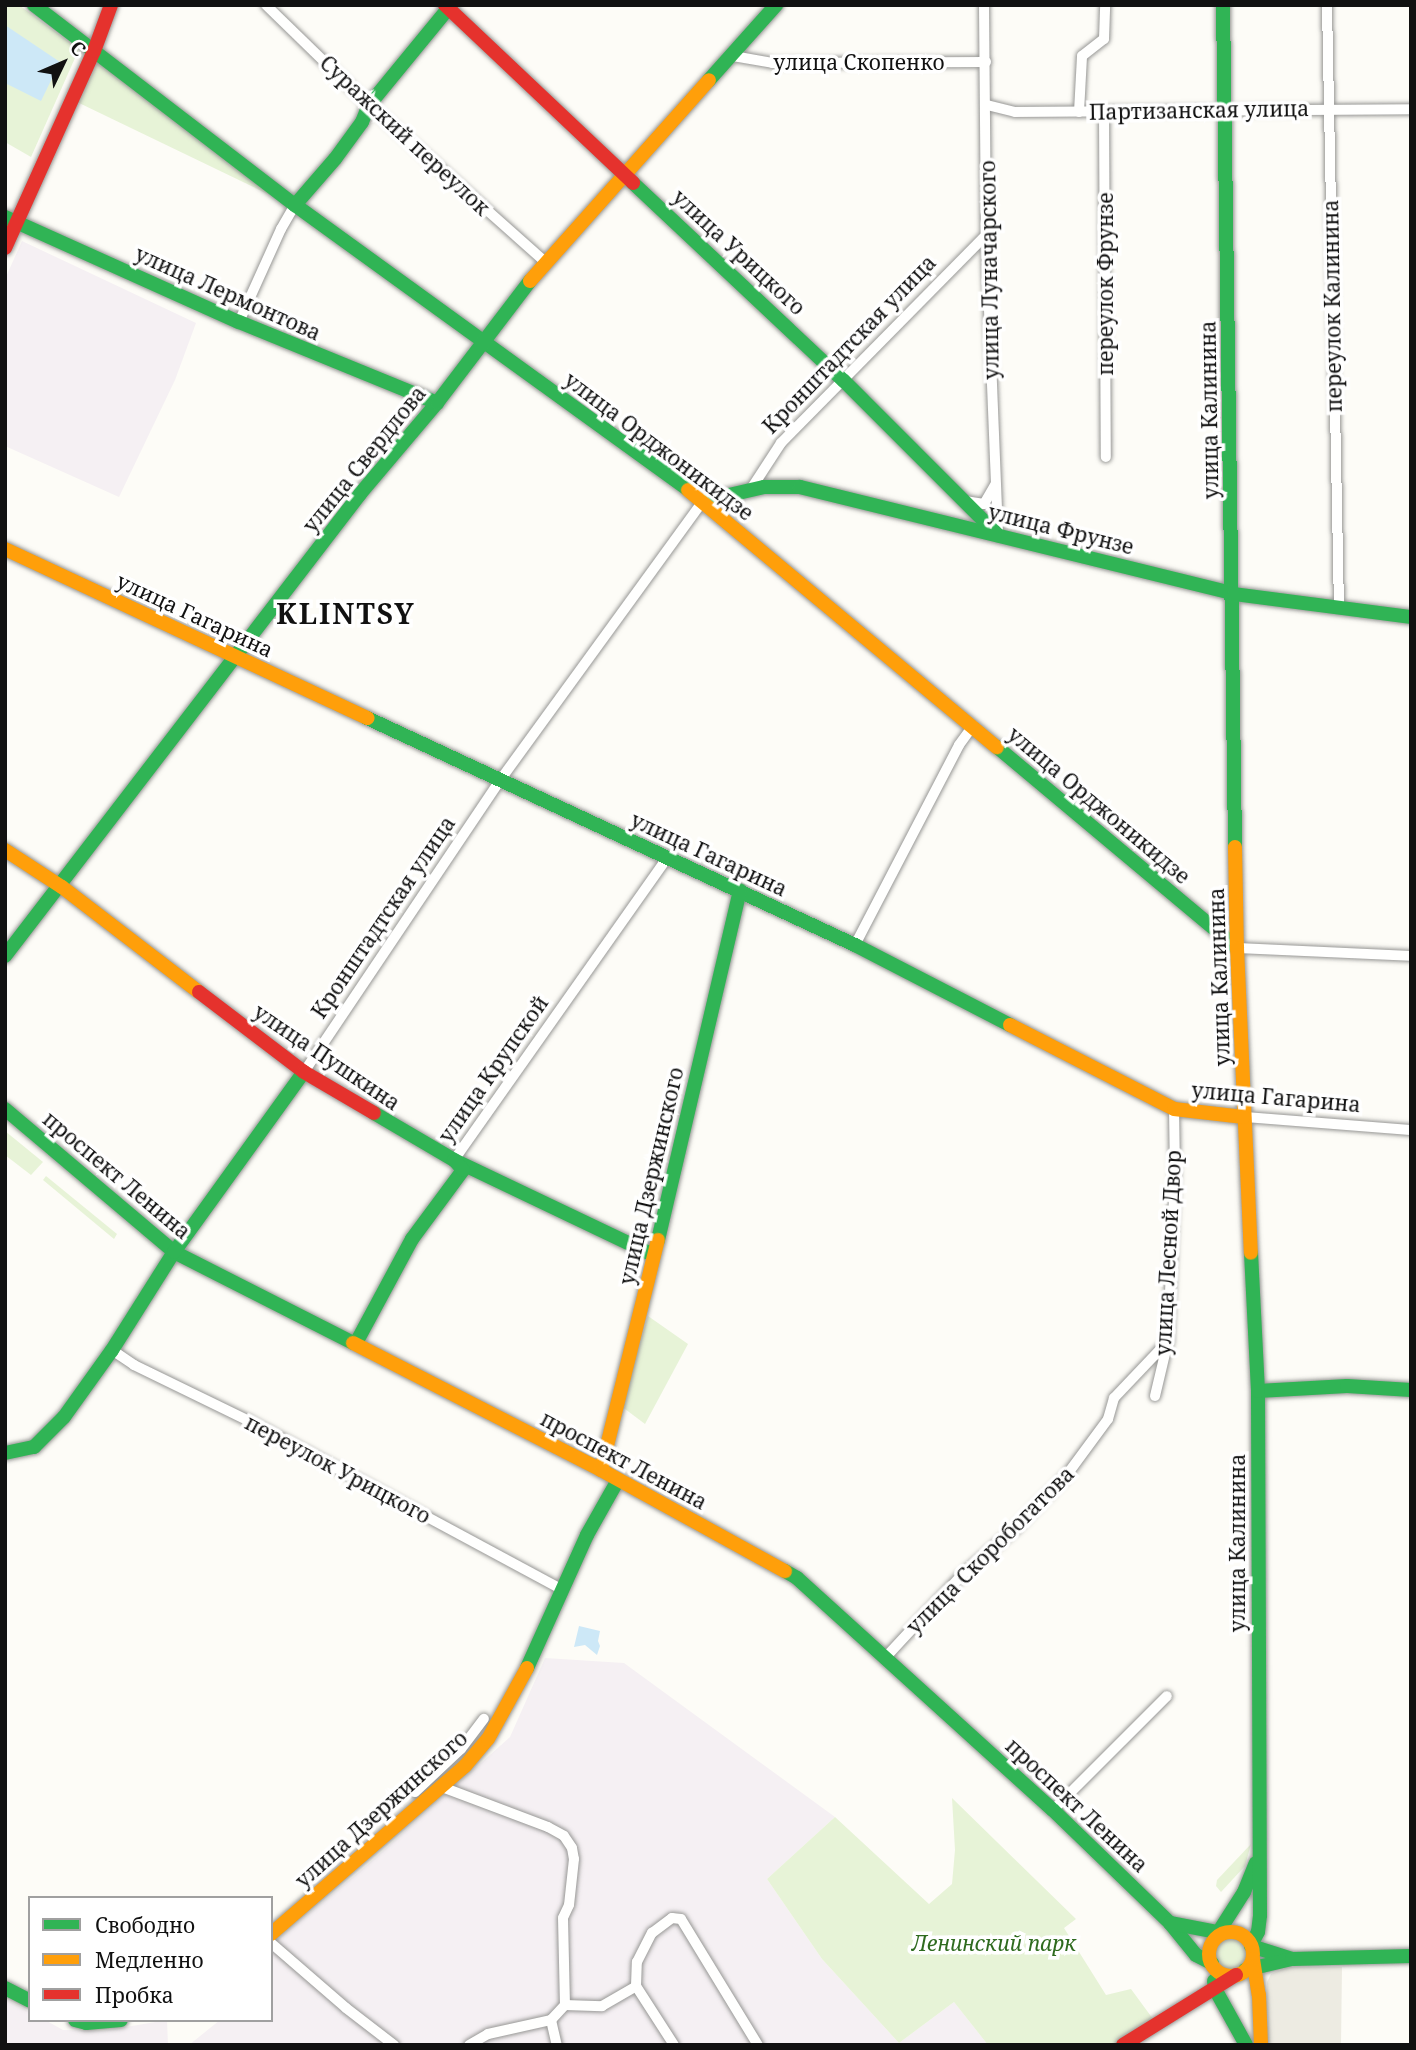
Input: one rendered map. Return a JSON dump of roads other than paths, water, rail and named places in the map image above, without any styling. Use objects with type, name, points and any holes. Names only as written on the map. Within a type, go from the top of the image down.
[{"type":"main road","name":"улица Орджоникидзе","points":[[34,5],[295,205],[703,501],[1237,948]]},
{"type":"main road","points":[[5,248],[11,219],[94,51],[111,5]]},
{"type":"main road","name":"улица Свердлова","points":[[5,956],[62,887],[360,494],[437,403],[545,262],[624,172],[733,56],[776,5]]},
{"type":"main road","name":"улица Калинина","points":[[1223,5],[1234,594],[1237,948],[1258,1391],[1259,1927],[1249,1960],[1261,2045]]},
{"type":"main road","points":[[295,205],[335,159],[362,122],[369,105],[448,6]]},
{"type":"main road","name":"улица Урицкого","points":[[448,6],[845,381],[998,535]]},
{"type":"main road","name":"улица Лермонтова","points":[[11,219],[239,322],[437,403]]},
{"type":"main road","name":"улица Фрунзе","points":[[703,501],[751,489],[800,487],[1234,594],[1411,617]]},
{"type":"main road","name":"улица Гагарина","points":[[5,549],[855,945],[1174,1109],[1244,1117]]},
{"type":"main road","name":"улица Пушкина","points":[[5,849],[62,887],[304,1072],[454,1160],[653,1255]]},
{"type":"main road","name":"улица Дзержинского","points":[[601,1470],[740,891]]},
{"type":"main road","name":"Кронштадтская улица","points":[[12,1452],[34,1447],[53,1430],[112,1350],[174,1252],[304,1072]]},
{"type":"main road","name":"проспект Ленина","points":[[5,1109],[135,1222],[174,1252],[601,1470],[746,1547],[797,1578],[1053,1810],[1170,1923],[1193,1952],[1214,1966]]},
{"type":"main road","name":"улица Крупской","points":[[356,1343],[412,1239],[463,1170],[454,1160]]},
{"type":"main road","points":[[1258,1391],[1347,1386],[1411,1391]]},
{"type":"main road","name":"улица Дзержинского","points":[[273,1932],[472,1759],[494,1730],[587,1535],[618,1480]]},
{"type":"main road","points":[[1245,2045],[1215,1989],[1210,1950],[1244,1892],[1259,1851]]},
{"type":"main road","points":[[1170,1923],[1218,1935],[1239,1934],[1249,1960]]},
{"type":"main road","points":[[1201,1997],[1206,1973],[1214,1966],[1249,1960],[1411,1956]]},
{"type":"main road","points":[[1123,2045],[1215,1989],[1249,1960],[1292,1959]]},
{"type":"main road","points":[[5,1988],[28,2000]]},
{"type":"main road","points":[[80,2022],[104,2022]]},
{"type":"street","name":"Суражский переулок","points":[[266,5],[369,105],[545,262]]},
{"type":"street","name":"улица Луначарского","points":[[984,5],[987,105],[986,235],[998,535]]},
{"type":"street","points":[[1079,112],[1082,55],[1104,39],[1105,5]]},
{"type":"street","name":"переулок Калинина","points":[[1327,5],[1339,608]]},
{"type":"street","name":"улица Скопенко","points":[[733,56],[772,63],[986,62]]},
{"type":"street","name":"Партизанская улица","points":[[987,105],[1016,112],[1411,109]]},
{"type":"street","name":"переулок Фрунзе","points":[[1104,112],[1105,457]]},
{"type":"street","points":[[239,322],[295,205]]},
{"type":"street","name":"Кронштадтская улица","points":[[751,489],[780,443],[845,381],[986,235]]},
{"type":"street","points":[[965,500],[984,504],[996,484]]},
{"type":"street","name":"Кронштадтская улица","points":[[304,1072],[501,779],[703,501]]},
{"type":"street","points":[[855,945],[959,745],[973,726]]},
{"type":"street","name":"улица Крупской","points":[[454,1160],[667,858]]},
{"type":"street","points":[[1237,948],[1411,957]]},
{"type":"street","name":"улица Лесной Двор","points":[[1155,1396],[1168,1341],[1175,1172],[1174,1109]]},
{"type":"street","name":"улица Гагарина","points":[[1244,1117],[1411,1130]]},
{"type":"street","name":"улица Скоробогатова","points":[[885,1658],[961,1576],[1016,1528],[1066,1476],[1108,1419],[1114,1398],[1168,1341]]},
{"type":"street","name":"переулок Урицкого","points":[[112,1350],[134,1365],[249,1421],[563,1590]]},
{"type":"street","points":[[1053,1810],[1167,1696]]},
{"type":"street","points":[[415,1792],[461,1749],[484,1719]]},
{"type":"street","points":[[442,1787],[548,1827],[564,1836],[572,1847],[574,1859],[569,1905],[563,1918],[565,2005],[551,2020],[488,2034],[468,2045]]},
{"type":"street","points":[[674,2045],[636,1986],[637,1962],[652,1933],[672,1918],[681,1919],[758,2045]]},
{"type":"street","points":[[273,1945],[346,2008],[394,2045]]},
{"type":"street","points":[[565,2005],[603,2006],[636,1986]]},
{"type":"street","points":[[551,2020],[557,2045]]},
{"type":"water","points":[[5,25],[60,62],[41,101],[5,83]]},
{"type":"water","points":[[579,1626],[600,1631],[597,1655],[585,1645],[574,1647]]},
{"type":"district","name":"KLINTSY","points":[[346,613]]},
{"type":"park label","name":"Ленинский парк","points":[[994,1943]]}]
